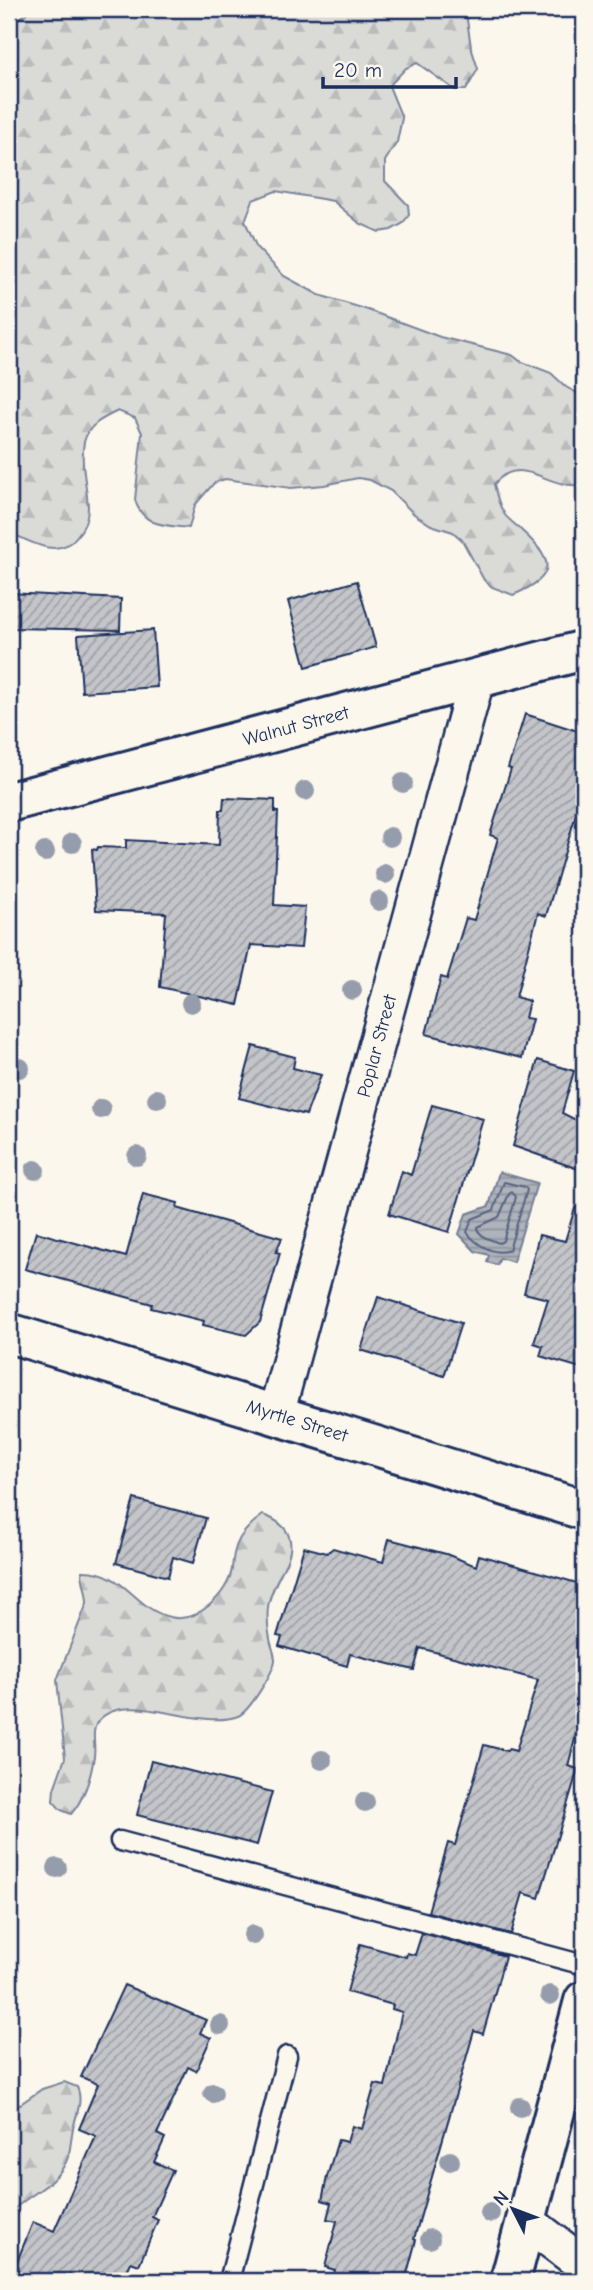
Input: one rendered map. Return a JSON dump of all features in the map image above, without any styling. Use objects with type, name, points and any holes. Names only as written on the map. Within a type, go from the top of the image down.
[{"type":"main road","name":"Walnut Street","points":[[9,802],[584,650]]},
{"type":"main road","name":"Myrtle Street","points":[[9,1333],[584,1510]]},
{"type":"main road","points":[[510,2281],[584,2000]]},
{"type":"street","name":"Poplar Street","points":[[276,1414],[477,677]]},
{"type":"street","points":[[526,2221],[584,2265]]},
{"type":"lane","points":[[120,1841],[584,1965]]},
{"type":"lane","points":[[229,2281],[287,2056]]},
{"type":"green space","points":[[29,9],[464,9],[478,69],[466,90],[455,90],[417,63],[406,68],[389,86],[402,118],[397,142],[385,161],[385,181],[408,205],[409,215],[402,224],[379,232],[359,223],[333,201],[276,191],[253,200],[245,221],[257,248],[284,276],[319,295],[440,337],[512,355],[551,373],[566,387],[584,397],[584,478],[579,485],[567,485],[524,471],[504,475],[494,484],[505,515],[532,541],[545,559],[547,567],[538,581],[513,595],[492,587],[484,580],[462,540],[453,532],[431,525],[414,514],[391,491],[370,480],[358,478],[291,488],[225,479],[214,483],[195,505],[189,528],[156,523],[143,515],[135,500],[142,433],[135,418],[118,411],[93,427],[84,442],[83,466],[88,511],[84,526],[77,536],[62,547],[53,548],[35,544],[9,532],[9,23],[25,15]]},
{"type":"green space","points":[[263,1515],[284,1527],[290,1539],[290,1546],[268,1607],[269,1632],[275,1660],[260,1691],[243,1713],[222,1719],[203,1719],[145,1709],[127,1708],[112,1712],[96,1724],[93,1764],[80,1801],[71,1814],[61,1810],[53,1801],[54,1789],[65,1758],[57,1680],[87,1603],[82,1571],[97,1572],[109,1577],[158,1613],[180,1618],[191,1616],[218,1597],[229,1579],[238,1542],[248,1528]]},
{"type":"green space","points":[[64,2082],[77,2087],[79,2097],[68,2157],[54,2178],[9,2214],[9,2112],[42,2089]]},
{"type":"water","points":[[499,1172],[537,1183],[513,1262],[500,1258],[497,1265],[487,1262],[489,1255],[475,1251],[459,1234],[466,1214],[489,1206]]},
{"type":"building","points":[[357,581],[376,647],[306,667],[288,601]]},
{"type":"building","points":[[9,593],[121,599],[120,630],[9,628]]},
{"type":"building","points":[[153,630],[157,687],[82,692],[78,635]]},
{"type":"building","points":[[525,714],[584,733],[584,787],[546,916],[538,913],[516,997],[529,1001],[525,1018],[532,1019],[522,1058],[426,1034],[441,977],[447,979],[466,918],[474,920],[498,838],[490,835]]},
{"type":"building","points":[[224,798],[275,800],[275,812],[278,812],[274,905],[305,907],[301,948],[251,945],[238,1005],[160,987],[166,913],[96,910],[92,849],[126,848],[126,840],[219,845],[220,810],[223,810]]},
{"type":"building","points":[[253,1046],[295,1057],[293,1068],[321,1075],[306,1115],[239,1098]]},
{"type":"building","points":[[538,1060],[574,1071],[562,1113],[584,1124],[584,1171],[513,1146]]},
{"type":"building","points":[[432,1105],[483,1119],[449,1232],[389,1214],[402,1171],[411,1175]]},
{"type":"building","points":[[143,1194],[178,1203],[177,1208],[282,1238],[276,1252],[280,1253],[260,1322],[246,1335],[203,1325],[204,1321],[151,1308],[152,1304],[25,1269],[36,1232],[126,1257]]},
{"type":"building","points":[[575,1208],[584,1209],[584,1369],[540,1356],[543,1346],[534,1343],[548,1299],[524,1293],[539,1235],[565,1241]]},
{"type":"building","points":[[378,1297],[461,1323],[444,1376],[361,1350]]},
{"type":"building","points":[[134,1499],[206,1518],[193,1563],[173,1557],[168,1577],[116,1563]]},
{"type":"building","points":[[389,1539],[446,1554],[476,1566],[479,1555],[584,1585],[584,1704],[568,1766],[578,1769],[539,1898],[523,1893],[511,1934],[428,1912],[448,1843],[455,1845],[484,1745],[516,1751],[538,1680],[420,1648],[414,1670],[350,1654],[347,1666],[279,1646],[282,1637],[277,1636],[304,1547],[327,1553],[333,1548],[383,1562]]},
{"type":"building","points":[[151,1761],[272,1792],[257,1845],[137,1815]]},
{"type":"building","points":[[422,1933],[505,1956],[483,2034],[474,2031],[414,2239],[416,2240],[405,2281],[332,2281],[335,2270],[325,2267],[337,2221],[327,2219],[331,2203],[322,2200],[327,2177],[338,2140],[347,2142],[352,2126],[362,2129],[375,2084],[385,2086],[402,2012],[392,2009],[393,2005],[347,1992],[360,1944],[406,1957],[407,1953],[415,1955]]},
{"type":"building","points":[[124,1985],[206,2020],[200,2033],[211,2038],[196,2071],[188,2067],[157,2134],[165,2138],[154,2162],[173,2170],[152,2217],[158,2220],[139,2265],[131,2262],[123,2281],[9,2281],[33,2222],[54,2231],[96,2136],[79,2129],[98,2084],[81,2077]]}]
